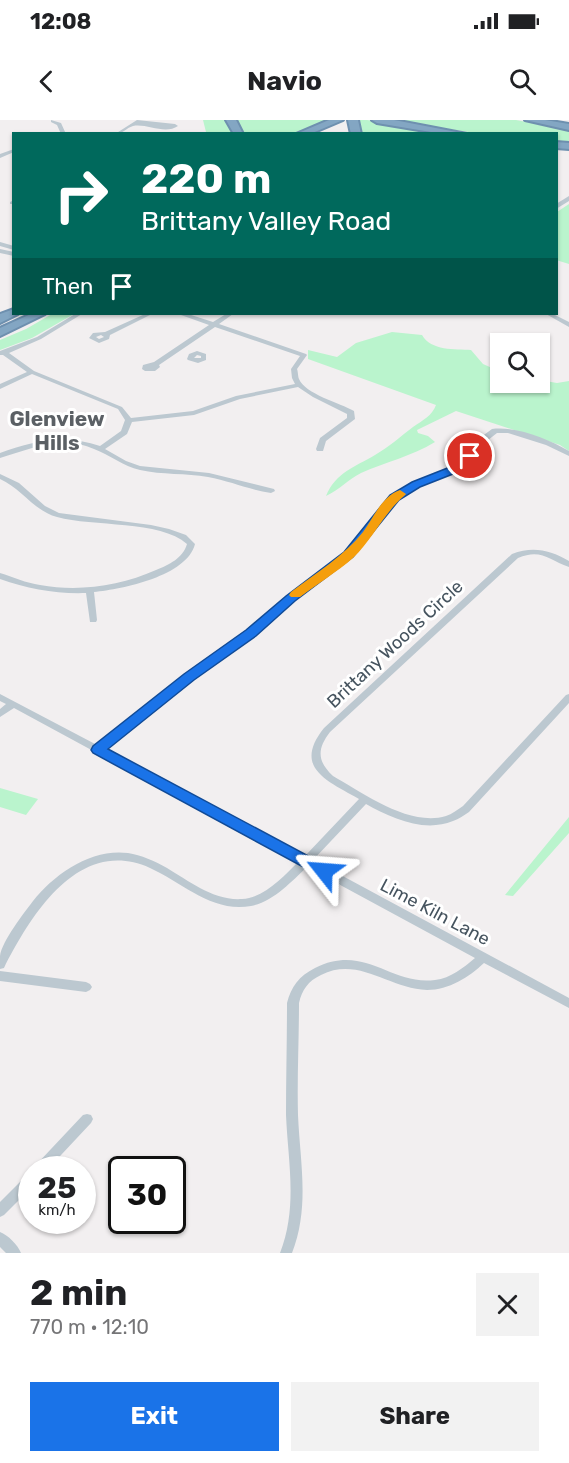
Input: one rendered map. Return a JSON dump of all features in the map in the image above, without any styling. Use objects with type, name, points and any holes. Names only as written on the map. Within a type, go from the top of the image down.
[{"type":"highway","points":[[305,132],[338,120]]},
{"type":"highway","points":[[376,120],[451,132]]},
{"type":"highway","points":[[530,120],[569,127]]},
{"type":"highway","points":[[0,332],[37,315]]},
{"type":"street","points":[[53,121],[59,124],[63,132]]},
{"type":"street","points":[[120,132],[137,122],[175,126],[168,128],[137,122]]},
{"type":"street","points":[[2,353],[39,338],[77,315]]},
{"type":"street","points":[[106,334],[147,315]]},
{"type":"street","points":[[186,315],[304,355],[294,372],[296,381],[300,386],[348,410],[351,415],[351,419],[323,440],[320,450]]},
{"type":"street","points":[[155,364],[229,315]]},
{"type":"street","points":[[551,315],[569,325]]},
{"type":"street","points":[[179,349],[192,354]]},
{"type":"street","points":[[2,353],[32,372],[125,412],[129,420],[124,432],[100,449]]},
{"type":"street","points":[[0,387],[32,372]]},
{"type":"street","points":[[129,420],[194,413],[238,397],[300,386]]},
{"type":"street","points":[[98,750],[189,677],[251,633],[290,598],[348,555],[394,498],[416,485],[461,466],[480,442],[496,431],[508,431],[549,443],[569,454]]},
{"type":"street","points":[[0,456],[24,447],[53,443],[80,444],[100,449],[117,460],[139,468],[208,475],[256,489],[271,490]]},
{"type":"street","points":[[0,476],[20,485],[40,505],[56,515],[170,529],[185,536],[191,544],[185,556],[150,576],[125,584],[90,589],[35,587],[0,576]]},
{"type":"street","name":"Brittany Woods Circle","points":[[569,565],[544,551],[531,551],[515,556],[327,730],[316,744],[315,756],[318,765],[330,778],[413,820],[434,822],[452,818],[466,809],[569,697]]},
{"type":"street","points":[[90,589],[93,620]]},
{"type":"street","name":"Lime Kiln Lane","points":[[0,697],[569,1003]]},
{"type":"street","points":[[0,714],[13,704]]},
{"type":"street","points":[[0,965],[19,928],[34,907],[64,876],[94,861],[122,857],[145,861],[218,900],[242,903],[261,899],[272,893],[366,798]]},
{"type":"street","points":[[286,1253],[298,1213],[292,1131],[293,1002],[299,985],[319,970],[337,963],[355,964],[414,984],[440,984],[467,972],[483,957]]},
{"type":"street","points":[[0,976],[86,987]]},
{"type":"street","points":[[52,1156],[87,1119]]},
{"type":"street","points":[[0,1211],[18,1192]]},
{"type":"street","points":[[0,1238],[15,1253]]},
{"type":"green space","points":[[203,120],[227,120],[235,132],[206,132]]},
{"type":"green space","points":[[235,120],[331,120],[298,132],[243,132]]},
{"type":"green space","points":[[358,120],[445,132],[360,132]]},
{"type":"green space","points":[[388,120],[516,120],[569,130],[569,144],[558,143],[558,132],[468,132]]},
{"type":"green space","points":[[569,204],[569,264],[558,261],[558,211]]},
{"type":"green space","points":[[50,315],[72,315],[32,338],[0,350],[0,340]]},
{"type":"green space","points":[[392,332],[422,335],[437,347],[471,350],[483,364],[490,367],[490,393],[550,393],[550,382],[569,381],[569,451],[560,445],[456,411],[417,430],[418,433],[428,436],[435,442],[361,473],[326,496],[335,481],[347,471],[375,455],[427,418],[436,405],[308,359],[308,350],[337,357],[356,343]]},
{"type":"green space","points":[[0,788],[38,799],[26,815],[0,807]]},
{"type":"green space","points":[[569,817],[569,833],[513,896],[505,895]]},
{"type":"slow traffic","points":[[295,595],[348,555],[367,534],[379,514],[400,494]]},
{"type":"district","name":"Glenview Hills","points":[[57,431]]},
{"type":"route","points":[[324,871],[98,750],[189,677],[251,633],[290,598],[348,555],[394,498],[416,485],[454,470],[465,463],[470,456]]}]
